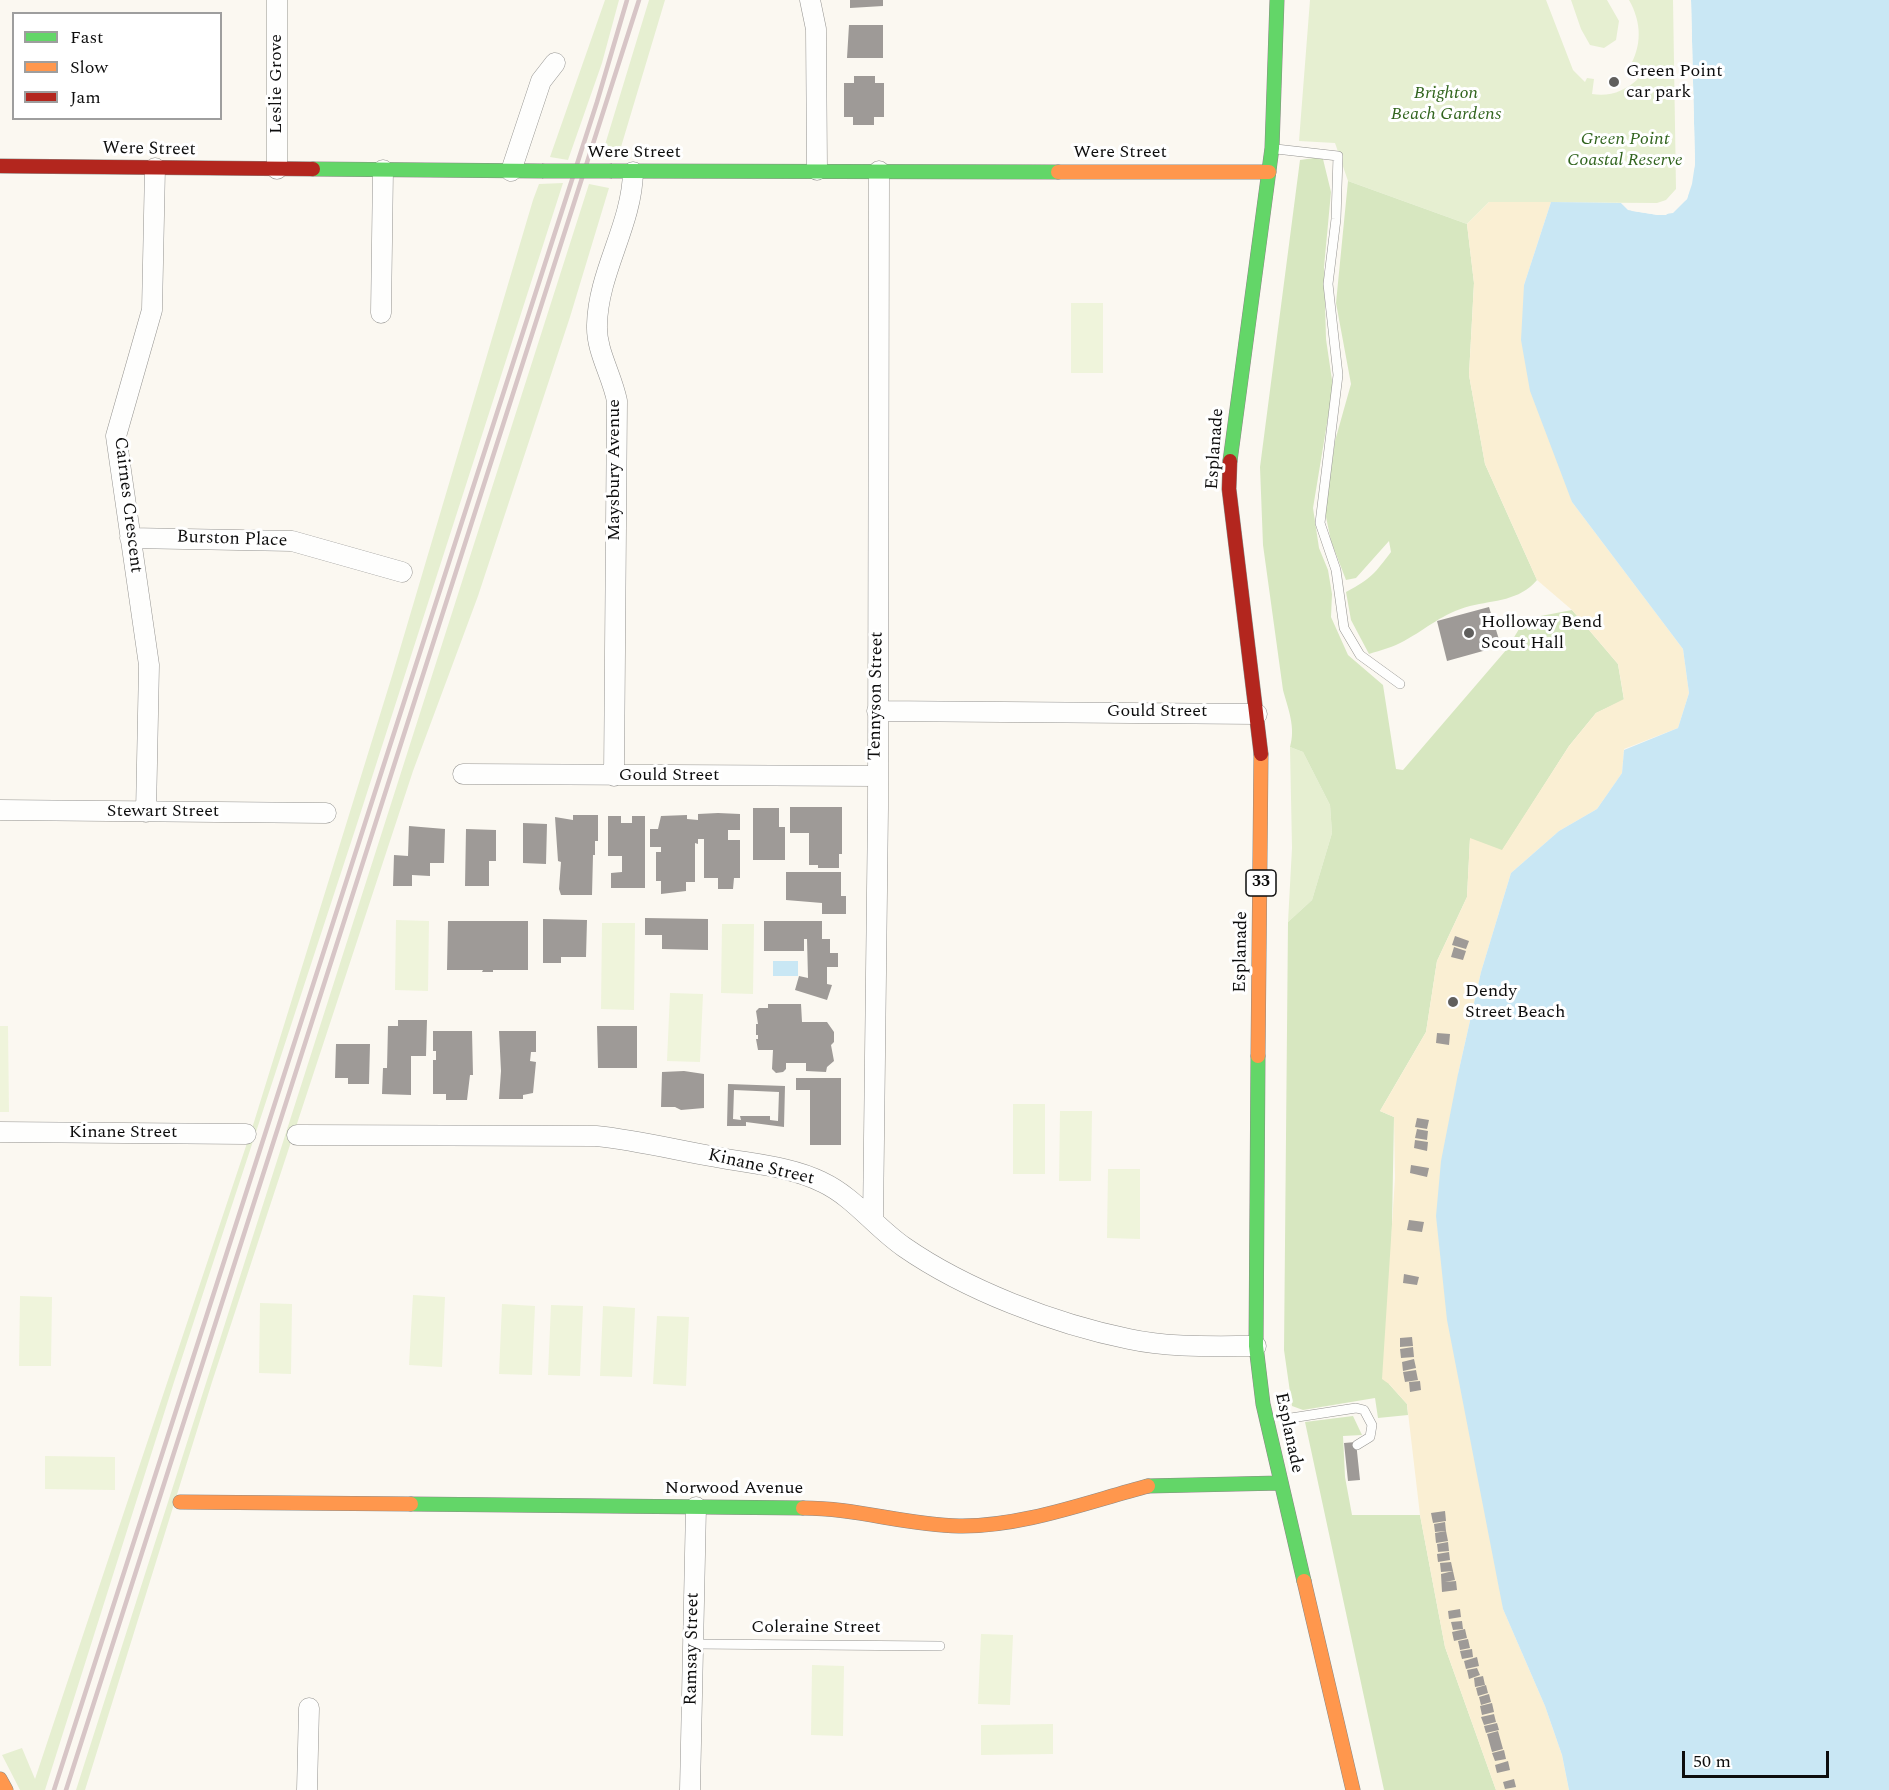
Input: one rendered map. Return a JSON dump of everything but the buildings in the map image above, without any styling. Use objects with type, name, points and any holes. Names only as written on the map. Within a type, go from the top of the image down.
[{"type":"street","name":"Leslie Grove","points":[[277,0],[277,169]]},
{"type":"street","points":[[810,0],[816,29],[817,170]]},
{"type":"street","name":"Esplanade","points":[[1277,0],[1272,148],[1229,466],[1229,489],[1257,714],[1262,828],[1256,1346],[1263,1404],[1280,1483],[1353,1790]]},
{"type":"street","points":[[511,171],[541,81],[555,63]]},
{"type":"street","name":"Were Street","points":[[0,166],[633,172],[817,170],[1269,172]]},
{"type":"street","name":"Cairnes Crescent","points":[[147,812],[149,665],[116,436],[152,310],[155,168]]},
{"type":"street","points":[[381,314],[383,170]]},
{"type":"street","name":"Tennyson Street","points":[[873,1221],[879,171]]},
{"type":"street","name":"Maysbury Avenue","points":[[614,776],[617,401],[613,382],[597,339],[597,323],[603,287],[630,202],[633,172]]},
{"type":"street","name":"Burston Place","points":[[130,538],[292,542],[402,572]]},
{"type":"street","name":"Gould Street","points":[[877,711],[1257,714]]},
{"type":"street","name":"Gould Street","points":[[463,774],[876,776]]},
{"type":"street","name":"Stewart Street","points":[[0,810],[326,813]]},
{"type":"street","name":"Kinane Street","points":[[0,1132],[246,1134]]},
{"type":"street","name":"Kinane Street","points":[[297,1135],[579,1135],[622,1139],[793,1171],[834,1188],[904,1247],[977,1287],[1083,1327],[1154,1343],[1256,1346]]},
{"type":"street","name":"Norwood Avenue","points":[[180,1502],[823,1508],[920,1524],[962,1526],[1028,1518],[1154,1484],[1280,1483]]},
{"type":"street","name":"Ramsay Street","points":[[690,1790],[696,1507]]},
{"type":"street","points":[[307,1790],[309,1708]]},
{"type":"street","points":[[0,1779],[6,1790]]},
{"type":"lane","points":[[1272,148],[1338,156],[1336,219],[1328,284],[1338,375],[1320,523],[1336,570],[1344,628],[1360,655],[1400,684]]},
{"type":"lane","points":[[1291,1418],[1356,1408],[1364,1410],[1372,1425],[1370,1437],[1357,1445]]},
{"type":"lane","name":"Coleraine Street","points":[[692,1644],[940,1646]]},
{"type":"green space","points":[[605,0],[619,0],[602,63],[568,160],[550,157]]},
{"type":"green space","points":[[649,0],[665,0],[618,157],[601,158]]},
{"type":"green space","name":"Brighton Beach Gardens","points":[[1310,0],[1546,0],[1573,70],[1585,82],[1587,78],[1594,79],[1592,94],[1605,95],[1628,87],[1638,79],[1629,68],[1636,51],[1639,34],[1636,17],[1629,0],[1673,0],[1676,189],[1666,200],[1657,203],[1489,202],[1467,224],[1348,181],[1335,143],[1299,141]]},
{"type":"green space","points":[[1571,0],[1607,0],[1619,21],[1616,40],[1604,48],[1590,45],[1581,29]]},
{"type":"green space","points":[[1323,159],[1331,192],[1324,267],[1326,339],[1333,387],[1313,508],[1319,548],[1328,570],[1332,594],[1331,617],[1348,655],[1383,685],[1396,769],[1403,770],[1507,649],[1525,619],[1572,610],[1618,664],[1624,700],[1596,713],[1569,746],[1502,851],[1470,839],[1467,897],[1437,961],[1426,1032],[1380,1111],[1394,1117],[1389,1384],[1407,1404],[1408,1415],[1378,1418],[1375,1398],[1303,1410],[1292,1406],[1284,1350],[1288,922],[1312,900],[1332,833],[1330,805],[1303,752],[1290,747],[1292,725],[1283,690],[1263,545],[1260,467],[1300,160]]},
{"type":"green space","points":[[1348,181],[1467,224],[1474,283],[1469,375],[1485,464],[1537,580],[1514,596],[1460,609],[1392,647],[1369,654],[1351,620],[1346,592],[1367,579],[1380,566],[1391,552],[1389,541],[1356,578],[1346,580],[1331,541],[1325,512],[1335,441],[1351,384],[1336,303]]},
{"type":"green space","points":[[563,183],[356,827],[174,1382],[45,1790],[20,1790],[2,1755],[22,1748],[35,1779],[254,1122],[392,676],[533,200],[539,184]]},
{"type":"green space","points":[[589,184],[609,188],[570,317],[478,596],[413,771],[212,1382],[85,1790],[76,1790]]},
{"type":"green space","points":[[1071,303],[1103,303],[1103,373],[1071,373]]},
{"type":"green space","points":[[1290,747],[1303,752],[1330,805],[1332,833],[1312,900],[1288,922],[1292,848]]},
{"type":"green space","points":[[396,920],[429,921],[428,991],[395,990]]},
{"type":"green space","points":[[602,923],[635,923],[634,1010],[601,1009]]},
{"type":"green space","points":[[722,924],[754,924],[753,994],[721,993]]},
{"type":"green space","points":[[670,993],[703,994],[700,1062],[667,1061]]},
{"type":"green space","points":[[0,1026],[8,1026],[9,1112],[0,1112]]},
{"type":"green space","points":[[1013,1104],[1045,1104],[1045,1174],[1013,1174]]},
{"type":"green space","points":[[1060,1111],[1092,1111],[1091,1181],[1059,1181]]},
{"type":"green space","points":[[1108,1169],[1140,1169],[1140,1239],[1107,1238]]},
{"type":"green space","points":[[413,1295],[445,1297],[442,1367],[409,1365]]},
{"type":"green space","points":[[20,1296],[52,1297],[51,1366],[19,1366]]},
{"type":"green space","points":[[260,1303],[292,1304],[291,1374],[259,1373]]},
{"type":"green space","points":[[502,1304],[535,1306],[532,1375],[499,1374]]},
{"type":"green space","points":[[551,1305],[583,1306],[580,1376],[548,1375]]},
{"type":"green space","points":[[603,1306],[635,1308],[632,1377],[600,1376]]},
{"type":"green space","points":[[657,1316],[689,1317],[686,1386],[653,1384]]},
{"type":"green space","points":[[1353,1416],[1362,1435],[1343,1436],[1345,1477],[1352,1515],[1420,1515],[1445,1647],[1496,1790],[1384,1790],[1305,1422]]},
{"type":"green space","points":[[45,1456],[115,1457],[115,1490],[45,1489]]},
{"type":"green space","points":[[981,1634],[1013,1635],[1010,1705],[978,1704]]},
{"type":"green space","points":[[812,1665],[844,1666],[843,1736],[811,1735]]},
{"type":"green space","points":[[1053,1724],[1053,1754],[981,1755],[981,1725]]},
{"type":"sand","name":"Dendy Street Beach","points":[[1489,202],[1551,202],[1524,285],[1572,502],[1683,649],[1689,693],[1678,728],[1624,749],[1622,773],[1597,809],[1559,831],[1511,873],[1481,972],[1458,1074],[1503,1609],[1545,1706],[1562,1755],[1569,1790],[1496,1790],[1445,1647],[1420,1515],[1407,1404],[1382,1379],[1395,1178],[1394,1117],[1380,1111],[1426,1032],[1437,961],[1467,897],[1470,838],[1502,850],[1569,746],[1596,713],[1624,699],[1618,664],[1572,610],[1537,580],[1485,464],[1469,375],[1474,283],[1467,224]]},
{"type":"water","points":[[1691,0],[1889,0],[1889,1790],[1569,1790],[1562,1755],[1545,1706],[1503,1609],[1447,1320],[1436,1216],[1441,1161],[1481,972],[1511,873],[1559,831],[1597,809],[1622,773],[1624,750],[1678,728],[1689,693],[1683,649],[1572,502],[1530,391],[1521,340],[1524,285],[1551,202],[1621,203],[1628,210],[1666,215],[1687,199],[1695,164]]},
{"type":"water","points":[[773,961],[798,961],[798,976],[773,976]]},
{"type":"pier","points":[[1688,0],[1691,0],[1695,164],[1692,184],[1687,199],[1673,213],[1658,215],[1632,211],[1621,203],[1644,211],[1672,210],[1684,198],[1689,183],[1692,164]]},
{"type":"railway","points":[[54,1790],[597,102],[627,0]]},
{"type":"railway","points":[[66,1790],[639,0]]},
{"type":"traffic: fast","points":[[1230,461],[1272,148],[1277,0]]},
{"type":"traffic: fast","points":[[313,169],[542,171]]},
{"type":"traffic: fast","points":[[542,171],[612,171]]},
{"type":"traffic: fast","points":[[612,171],[1058,172]]},
{"type":"traffic: fast","points":[[1258,1056],[1256,1346],[1263,1404],[1304,1581]]},
{"type":"traffic: fast","points":[[1148,1486],[1280,1483]]},
{"type":"traffic: fast","points":[[411,1504],[803,1508]]},
{"type":"traffic: slow","points":[[1058,172],[1269,172]]},
{"type":"traffic: slow","points":[[1258,1056],[1261,754]]},
{"type":"traffic: slow","points":[[803,1508],[842,1511],[939,1525],[983,1525],[1030,1518],[1148,1486]]},
{"type":"traffic: slow","points":[[180,1502],[411,1504]]},
{"type":"traffic: slow","points":[[1304,1581],[1353,1790]]},
{"type":"traffic: slow","points":[[0,1779],[6,1790]]},
{"type":"traffic: jam","points":[[0,166],[313,169]]},
{"type":"traffic: jam","points":[[1230,461],[1229,489],[1261,754]]},
{"type":"place","name":"Green Point car park","points":[[1614,82]]},
{"type":"place","name":"Holloway Bend Scout Hall","points":[[1469,633]]},
{"type":"place","name":"Dendy Street Beach","points":[[1453,1002]]},
{"type":"park label","name":"Green Point Coastal Reserve","points":[[1625,150]]}]
